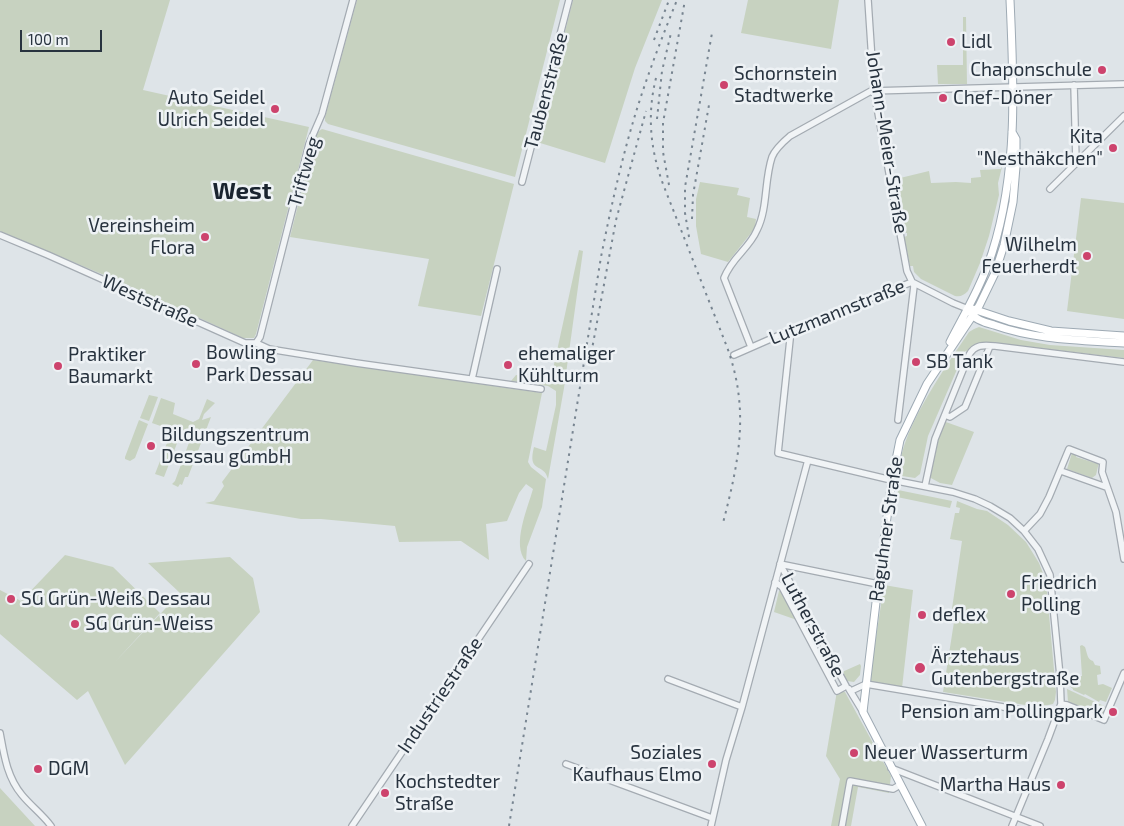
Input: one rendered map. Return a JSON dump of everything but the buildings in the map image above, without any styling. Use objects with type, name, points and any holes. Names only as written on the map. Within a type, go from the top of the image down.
[{"type":"main road","points":[[1010,0],[1012,132]]},
{"type":"main road","name":"Raguhner Straße","points":[[863,712],[878,584],[898,446],[921,395],[944,356],[986,269],[1006,198],[1012,132]]},
{"type":"main road","name":"Raguhner Straße","points":[[944,356],[973,316],[998,264],[1010,219],[1017,159],[1016,139],[1012,132]]},
{"type":"main road","points":[[968,309],[977,309],[993,316],[1060,332],[1124,336]]},
{"type":"main road","points":[[968,309],[973,316],[1003,328],[1031,336],[1074,341],[1124,343]]},
{"type":"main road","name":"Lutherstraße","points":[[863,712],[922,826]]},
{"type":"street","name":"Triftweg","points":[[256,343],[260,337],[309,144],[322,114],[353,0]]},
{"type":"street","name":"Taubenstraße","points":[[522,182],[569,0]]},
{"type":"street","name":"Johann-Meier-Straße","points":[[868,0],[874,91],[907,271],[912,282]]},
{"type":"street","points":[[752,347],[724,278],[728,266],[757,232],[761,221],[772,157],[779,146],[790,136],[871,91],[1124,84]]},
{"type":"street","points":[[1074,85],[1076,162]]},
{"type":"street","points":[[1050,189],[1124,116]]},
{"type":"street","name":"Weststraße","points":[[0,236],[48,255],[242,342],[256,343],[269,349],[356,363],[541,389]]},
{"type":"street","points":[[472,379],[497,269]]},
{"type":"street","points":[[898,420],[914,291],[912,282]]},
{"type":"street","name":"Lutzmannstraße","points":[[734,355],[790,330],[912,282],[968,309]]},
{"type":"street","points":[[790,330],[778,453],[957,493],[990,506],[1010,518],[1024,531],[1042,557],[1050,575],[1061,704],[1012,826]]},
{"type":"street","name":"Raguhner Straße","points":[[925,486],[933,444],[971,351],[977,346],[990,346]]},
{"type":"street","points":[[944,414],[950,417],[965,407],[990,346],[1124,362]]},
{"type":"street","points":[[1024,531],[1040,514],[1069,448],[1102,462],[1101,468],[1106,487],[1116,512],[1124,559]]},
{"type":"street","points":[[711,826],[726,760],[808,460]]},
{"type":"street","points":[[1060,471],[1106,487]]},
{"type":"street","name":"Industriestraße","points":[[352,826],[528,564]]},
{"type":"street","points":[[780,564],[878,584]]},
{"type":"street","name":"Lutherstraße","points":[[780,564],[863,712]]},
{"type":"street","name":"Lutherstraße","points":[[775,582],[782,587],[836,691],[848,688]]},
{"type":"street","points":[[1061,704],[1104,720],[1124,673]]},
{"type":"street","points":[[668,679],[742,707]]},
{"type":"street","points":[[848,688],[866,684],[1057,716]]},
{"type":"street","points":[[0,733],[4,758],[11,779],[22,794],[52,826]]},
{"type":"street","points":[[566,764],[712,818]]},
{"type":"street","points":[[891,768],[1040,826]]},
{"type":"street","points":[[842,826],[850,782],[892,789],[900,785]]},
{"type":"green space","points":[[0,0],[170,0],[143,90],[309,127],[254,338],[243,338],[125,284],[0,231]]},
{"type":"green space","points":[[357,0],[560,0],[515,177],[328,124],[325,121]]},
{"type":"green space","points":[[573,0],[662,0],[635,68],[605,163],[537,142]]},
{"type":"green space","points":[[748,0],[839,0],[831,49],[741,33]]},
{"type":"green space","points":[[963,17],[966,17],[967,84],[938,84],[937,65],[963,65]]},
{"type":"green space","points":[[322,129],[514,184],[481,316],[418,306],[429,259],[290,237],[315,137]]},
{"type":"green space","points":[[1001,162],[1003,163],[998,183],[999,195],[989,236],[968,291],[962,295],[955,296],[921,279],[914,272],[913,266],[910,266],[904,237],[907,236],[907,233],[903,233],[896,195],[899,190],[896,179],[929,171],[931,183],[971,183],[971,178],[981,177],[980,170],[1001,169]]},
{"type":"green space","points":[[700,182],[739,188],[737,195],[750,198],[747,217],[756,219],[755,228],[728,262],[701,254],[696,226],[696,199]]},
{"type":"green space","points":[[1081,198],[1124,203],[1124,319],[1067,311]]},
{"type":"green space","points":[[579,250],[583,251],[564,388],[548,479],[543,471],[534,465],[532,455],[534,447],[546,451],[556,405],[556,391],[548,386],[511,381],[516,375],[541,377],[553,369]]},
{"type":"green space","points":[[979,327],[1021,340],[1050,345],[1124,350],[1124,358],[986,342],[975,344],[968,352],[965,351],[928,436],[920,474],[915,478],[902,476],[901,462],[913,423],[924,402],[969,332]]},
{"type":"green space","points":[[313,360],[542,393],[528,462],[531,467],[546,479],[542,507],[527,547],[526,561],[520,546],[520,536],[533,489],[526,484],[519,493],[507,521],[486,524],[489,560],[461,541],[399,542],[395,526],[301,519],[205,503],[214,501],[224,486],[222,482]]},
{"type":"green space","points":[[149,395],[158,397],[149,421],[140,418]]},
{"type":"green space","points":[[161,398],[175,403],[173,414],[193,422],[199,419],[207,399],[215,403],[204,414],[202,420],[211,417],[188,477],[185,477],[182,485],[180,484],[178,487],[172,484],[175,481],[191,437],[181,433],[164,477],[155,474],[172,430],[152,423]]},
{"type":"green space","points":[[139,420],[148,424],[135,458],[130,461],[125,459],[125,457]]},
{"type":"green space","points":[[943,421],[974,432],[952,485],[940,483],[929,477]]},
{"type":"green space","points":[[1072,453],[1077,454],[1076,457],[1095,463],[1096,461],[1099,462],[1096,475],[1092,478],[1067,469]]},
{"type":"green space","points":[[898,490],[952,501],[950,508],[897,497]]},
{"type":"green space","points":[[957,501],[987,511],[1008,525],[1026,542],[1039,563],[1046,581],[1056,692],[1053,704],[1038,707],[943,692],[954,622],[950,622],[962,541],[950,539],[955,513],[959,513],[960,508],[956,507]]},
{"type":"green space","points":[[65,555],[113,567],[160,613],[115,662],[180,593],[148,563],[230,557],[253,578],[260,612],[125,765],[88,691],[77,700],[0,634],[0,590],[21,601]]},
{"type":"green space","points":[[884,585],[913,590],[902,688],[869,683]]},
{"type":"green space","points":[[779,591],[782,591],[797,620],[774,612]]},
{"type":"green space","points":[[1082,645],[1095,665],[1100,666],[1101,674],[1097,675],[1098,685],[1103,684],[1112,688],[1106,702],[1100,700],[1099,702],[1073,690],[1067,684],[1068,677],[1082,676],[1080,646]]},
{"type":"green space","points":[[860,664],[860,675],[854,682],[847,681],[842,672]]},
{"type":"green space","points":[[1067,689],[1104,706],[1106,708],[1104,713],[1099,715],[1068,702]]},
{"type":"green space","points":[[837,691],[845,692],[891,776],[889,793],[858,787],[851,826],[831,826],[840,779],[826,756]]},
{"type":"green space","points":[[0,788],[35,826],[0,826]]},
{"type":"railway","points":[[654,40],[669,0]]},
{"type":"railway","points":[[509,826],[604,240],[633,122],[659,45],[677,0]]},
{"type":"railway","points":[[669,185],[663,152],[663,123],[685,0]]},
{"type":"railway","points":[[657,119],[662,71],[671,33]]},
{"type":"railway","points":[[689,237],[685,213],[685,187],[712,33]]},
{"type":"railway","points":[[656,78],[651,105],[651,131],[655,158],[663,184],[727,347],[738,392],[740,435],[734,478],[723,523]]},
{"type":"railway","points":[[692,219],[693,195],[709,105]]},
{"type":"railway","points":[[590,360],[616,220],[646,111]]},
{"type":"place","name":"Lidl","points":[[951,42]]},
{"type":"place","name":"Chaponschule","points":[[1102,70]]},
{"type":"place","name":"Schornstein Stadtwerke","points":[[724,85]]},
{"type":"place","name":"Chef-Döner","points":[[943,98]]},
{"type":"place","name":"Auto Seidel Ulrich Seidel","points":[[275,109]]},
{"type":"place","name":"Kita \"Nesthäkchen\"","points":[[1113,148]]},
{"type":"place","name":"Vereinsheim Flora","points":[[205,237]]},
{"type":"place","name":"Wilhelm Feuerherdt","points":[[1087,256]]},
{"type":"place","name":"SB Tank","points":[[916,362]]},
{"type":"place","name":"Bowling Park Dessau","points":[[196,364]]},
{"type":"place","name":"ehemaliger Kühlturm","points":[[508,365]]},
{"type":"place","name":"Praktiker Baumarkt","points":[[58,366]]},
{"type":"place","name":"Bildungszentrum Dessau gGmbH","points":[[151,446]]},
{"type":"place","name":"Friedrich Polling","points":[[1011,594]]},
{"type":"place","name":"SG Grün-Weiß Dessau","points":[[11,599]]},
{"type":"place","name":"deflex","points":[[922,615]]},
{"type":"place","name":"SG Grün-Weiss","points":[[75,624]]},
{"type":"place","name":"Ärztehaus Gutenbergstraße","points":[[920,668]]},
{"type":"place","name":"Pension am Pollingpark","points":[[1113,712]]},
{"type":"place","name":"Neuer Wasserturm","points":[[854,753]]},
{"type":"place","name":"Soziales Kaufhaus Elmo","points":[[712,764]]},
{"type":"place","name":"DGM","points":[[38,769]]},
{"type":"place","name":"Martha Haus","points":[[1061,785]]},
{"type":"place","name":"Kochstedter Straße","points":[[385,793]]},
{"type":"district","name":"West","points":[[242,191]]}]
